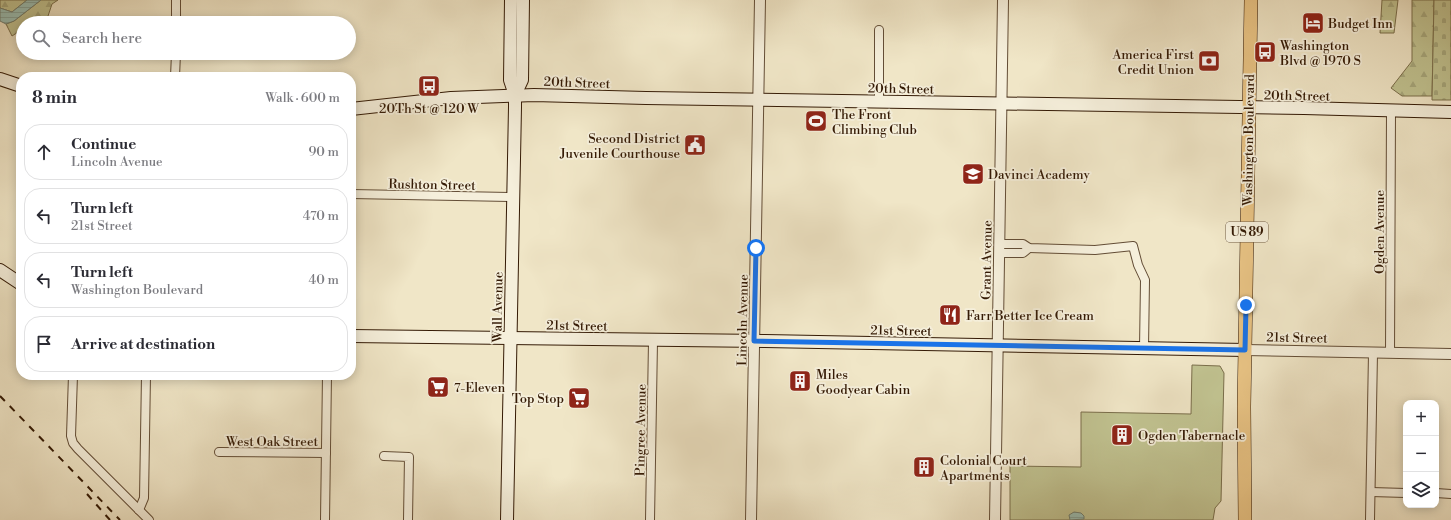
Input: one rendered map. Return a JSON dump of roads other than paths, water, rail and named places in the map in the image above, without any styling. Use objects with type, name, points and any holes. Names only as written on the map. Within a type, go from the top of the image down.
[{"type":"main road","name":"Wall Avenue","points":[[507,520],[515,95],[510,80],[511,0]]},
{"type":"main road","name":"Wall Avenue","points":[[515,95],[522,80],[523,0]]},
{"type":"main road","name":"Washington Boulevard","points":[[1245,520],[1244,436],[1251,0]]},
{"type":"main road","points":[[0,79],[16,84]]},
{"type":"main road","name":"20th Street","points":[[356,108],[437,99],[515,95],[1451,112]]},
{"type":"main road","points":[[0,270],[16,281]]},
{"type":"main road","name":"21st Street","points":[[356,336],[556,338],[653,341],[754,341],[1245,350]]},
{"type":"street","points":[[176,0],[176,16]]},
{"type":"street","name":"Lincoln Avenue","points":[[751,520],[760,0]]},
{"type":"street","name":"Grant Avenue","points":[[995,520],[1003,0]]},
{"type":"street","points":[[879,30],[879,102]]},
{"type":"street","points":[[175,72],[176,60]]},
{"type":"street","name":"Ogden Avenue","points":[[1390,353],[1391,111]]},
{"type":"street","name":"Rushton Street","points":[[356,194],[513,197]]},
{"type":"street","points":[[999,248],[1023,244],[1029,248],[1095,250],[1133,246],[1138,265],[1145,280],[1144,348]]},
{"type":"street","name":"Pingree Avenue","points":[[650,520],[653,341]]},
{"type":"street","name":"21st Street","points":[[1245,350],[1451,354]]},
{"type":"street","points":[[1370,520],[1373,353]]},
{"type":"street","points":[[73,380],[71,436],[73,443],[149,520]]},
{"type":"street","points":[[139,510],[144,498],[146,380]]},
{"type":"street","points":[[325,520],[327,380]]},
{"type":"street","name":"West Oak Street","points":[[218,452],[326,453]]},
{"type":"street","points":[[384,456],[409,457],[408,520]]},
{"type":"street","points":[[1371,492],[1403,493]]},
{"type":"street","points":[[1439,493],[1451,494]]},
{"type":"water","points":[[27,0],[41,0],[20,16],[16,16],[16,19],[14,21],[6,24],[0,21],[0,8],[12,12]]},
{"type":"water","points":[[1074,512],[1081,513],[1084,516],[1084,519],[1070,520],[1069,515]]},
{"type":"railway","points":[[0,396],[120,520]]},
{"type":"railway","points":[[87,494],[110,520]]},
{"type":"place","name":"Budget Inn","points":[[1313,23]]},
{"type":"place","name":"Washington Blvd @ 1970 S","points":[[1265,52]]},
{"type":"place","name":"America First Credit Union","points":[[1209,61]]},
{"type":"place","name":"20Th St @ 120 W","points":[[429,86]]},
{"type":"place","name":"The Front Climbing Club","points":[[816,121]]},
{"type":"place","name":"Second District Juvenile Courthouse","points":[[695,145]]},
{"type":"place","name":"Davinci Academy","points":[[973,174]]},
{"type":"place","name":"Farr Better Ice Cream","points":[[950,315]]},
{"type":"place","name":"Miles Goodyear Cabin","points":[[800,381]]},
{"type":"place","name":"7-Eleven","points":[[438,387]]},
{"type":"place","name":"Top Stop","points":[[579,398]]},
{"type":"place","name":"Ogden Tabernacle","points":[[1122,435]]},
{"type":"place","name":"Colonial Court Apartments","points":[[924,467]]}]
